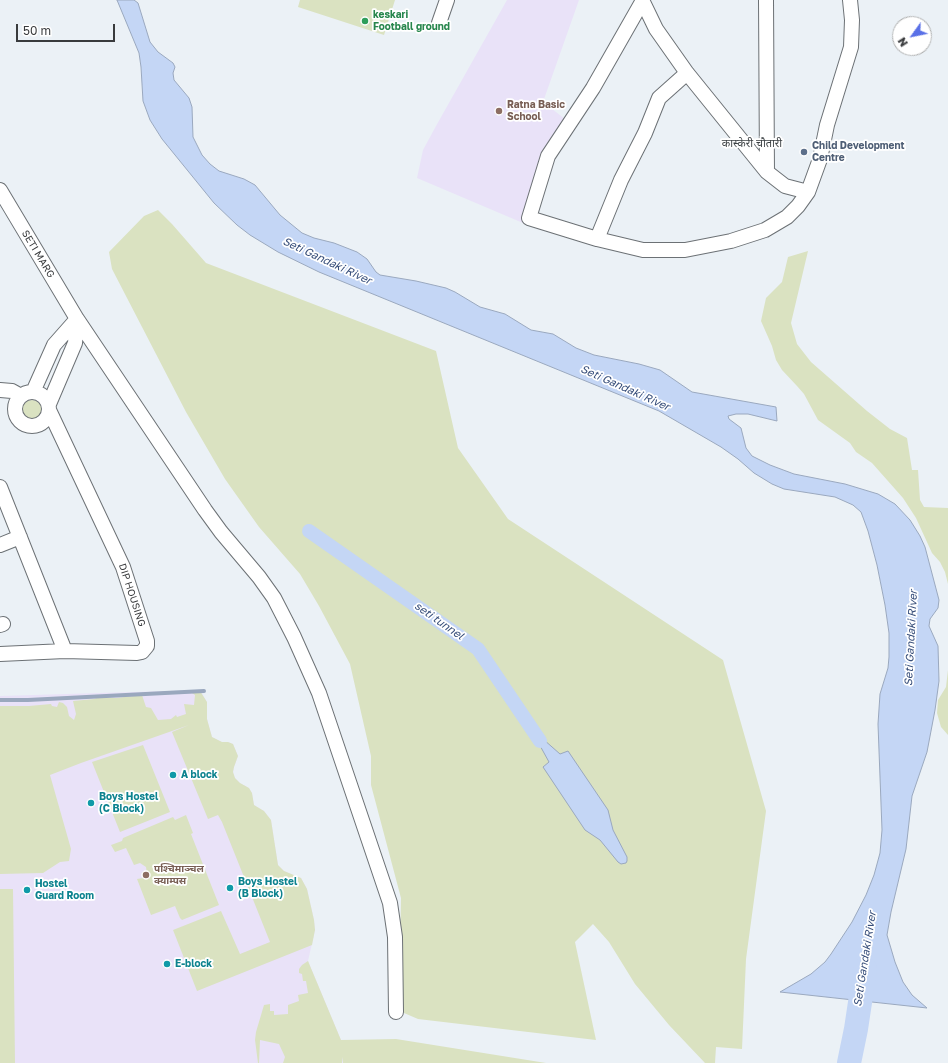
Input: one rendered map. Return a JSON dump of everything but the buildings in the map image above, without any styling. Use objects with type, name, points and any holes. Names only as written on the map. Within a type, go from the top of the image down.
[{"type":"street","points":[[439,23],[447,0]]},
{"type":"street","points":[[766,0],[767,172]]},
{"type":"street","points":[[642,1],[593,88],[548,156],[529,218],[597,239],[643,250],[685,250],[730,241],[765,230],[787,218],[808,192],[820,160],[827,125],[851,47],[852,20],[850,0]]},
{"type":"street","points":[[642,1],[656,29],[687,73],[767,172],[784,186],[808,192]]},
{"type":"street","points":[[597,239],[621,180],[645,132],[659,98],[687,73]]},
{"type":"street","name":"SETI MARG","points":[[2,196],[77,319],[205,510],[274,598],[294,637],[319,693],[390,903],[395,936],[396,1012]]},
{"type":"street","points":[[77,319],[75,343],[45,420],[41,423],[30,425],[25,424],[21,421],[16,412],[17,402],[27,394],[54,345],[77,319]]},
{"type":"street","points":[[0,390],[43,396],[49,407]]},
{"type":"street","name":"DIP HOUSING","points":[[0,654],[65,651],[138,653],[147,646],[147,641],[124,567],[49,407]]},
{"type":"street","points":[[0,487],[65,651]]},
{"type":"street","points":[[0,545],[20,537]]},
{"type":"shaded area","name":"Ratna Basic School","points":[[507,0],[579,0],[543,102],[565,119],[523,223],[417,178],[423,150]]},
{"type":"shaded area","name":"पश्‍चिमाञ्‍चल क्याम्पस","points":[[200,690],[207,702],[207,719],[212,737],[222,742],[233,744],[238,756],[233,772],[235,778],[249,788],[252,793],[254,805],[264,811],[271,820],[278,865],[284,871],[301,878],[307,889],[315,930],[308,961],[341,1040],[343,1063],[0,1063],[0,696]]},
{"type":"green space","name":"keskari Football ground","points":[[300,0],[395,0],[384,35],[298,7]]},
{"type":"green space","points":[[158,210],[206,263],[436,351],[458,448],[508,519],[723,660],[766,811],[746,959],[742,1049],[716,1047],[715,1063],[705,1063],[669,1025],[635,984],[609,942],[593,924],[575,942],[596,1040],[418,1019],[404,1013],[399,1005],[401,898],[371,785],[371,756],[350,664],[300,574],[259,527],[225,479],[186,412],[112,269],[109,252],[144,216]]},
{"type":"green space","points":[[808,251],[791,323],[797,344],[811,362],[867,411],[890,429],[907,438],[912,470],[918,470],[920,500],[924,507],[948,508],[948,584],[945,572],[940,562],[932,553],[916,518],[903,498],[872,463],[856,452],[850,443],[818,420],[804,394],[782,370],[776,360],[772,346],[761,321],[766,298],[782,282],[788,257]]},
{"type":"green space","points":[[32,400],[39,403],[42,410],[39,417],[32,420],[25,417],[22,410],[25,403]]},
{"type":"green space","points":[[948,670],[948,735],[941,727],[937,713],[938,700],[946,687]]},
{"type":"green space","points":[[200,691],[207,702],[207,719],[212,737],[222,742],[233,744],[238,756],[233,772],[235,778],[249,788],[252,793],[254,805],[264,811],[271,820],[278,865],[284,871],[301,878],[307,889],[315,930],[312,945],[197,991],[173,930],[221,911],[240,954],[270,942],[222,822],[218,815],[208,819],[172,732],[189,725],[50,775],[71,849],[69,861],[60,862],[43,873],[0,874],[0,706],[51,704],[52,706],[57,707],[59,702],[63,703],[67,707],[69,716],[74,720],[76,714],[73,701],[94,699],[99,697],[116,698],[142,695],[146,707],[151,708],[158,720],[171,719],[176,715],[177,717],[186,714],[184,704],[194,705],[195,695],[192,693]]},
{"type":"green space","points":[[143,745],[170,812],[120,832],[92,762]]},
{"type":"green space","points":[[186,815],[193,833],[191,834],[219,905],[182,920],[175,906],[151,915],[137,879],[143,878],[147,874],[146,867],[140,863],[134,865],[126,848],[115,852],[111,845],[122,841],[123,838],[173,817],[175,820]]},
{"type":"green space","points":[[0,889],[13,889],[15,1063],[0,1063]]},
{"type":"green space","points":[[308,961],[341,1040],[396,1039],[546,1063],[343,1063],[342,1057],[342,1063],[283,1063],[285,1057],[279,1044],[260,1040],[258,1063],[255,1040],[264,1005],[270,1004],[270,1011],[274,1011],[274,1015],[288,1014],[288,1005],[299,1001],[298,995],[308,993],[306,981],[303,981],[302,974],[299,973],[299,969]]},
{"type":"water","points":[[117,0],[134,0],[138,3],[150,42],[158,52],[173,63],[175,67],[173,73],[174,80],[189,98],[192,107],[193,137],[202,155],[219,171],[244,179],[255,185],[280,215],[302,233],[357,252],[367,259],[376,272],[380,275],[446,288],[480,307],[505,314],[531,330],[553,334],[576,348],[594,355],[660,370],[692,392],[776,407],[777,421],[748,414],[728,416],[729,419],[741,428],[746,448],[752,456],[794,474],[845,484],[878,494],[895,504],[910,520],[925,547],[939,600],[938,608],[930,619],[929,626],[938,646],[939,681],[927,752],[912,796],[906,849],[887,935],[903,982],[912,995],[927,1008],[780,992],[811,974],[825,962],[831,954],[852,922],[866,895],[874,875],[880,853],[882,830],[878,724],[880,694],[888,668],[889,633],[877,565],[868,531],[861,512],[853,505],[835,497],[784,489],[772,484],[754,473],[721,447],[659,411],[319,272],[278,252],[250,235],[214,203],[162,139],[150,120],[143,101],[139,53]]},
{"type":"water","points":[[543,739],[560,754],[568,751],[608,810],[613,830],[627,857],[626,863],[621,864],[618,862],[600,840],[585,830],[543,767],[549,762],[538,742]]},
{"type":"waterway","name":"seti tunnel","points":[[309,531],[478,649],[540,741]]},
{"type":"waterway","points":[[0,700],[28,700],[204,691]]},
{"type":"waterway","name":"Seti Gandaki River","points":[[849,1063],[865,969]]},
{"type":"place","name":"keskari Football ground","points":[[365,21]]},
{"type":"place","name":"Ratna Basic School","points":[[499,111]]},
{"type":"place","name":"Child Development Centre","points":[[804,152]]},
{"type":"place","name":"A block","points":[[173,775]]},
{"type":"place","name":"Boys Hostel (C Block)","points":[[91,803]]},
{"type":"place","name":"पश्‍चिमाञ्‍चल क्याम्पस","points":[[146,875]]},
{"type":"place","name":"Boys Hostel (B Block)","points":[[230,888]]},
{"type":"place","name":"Hostel Guard Room","points":[[27,890]]},
{"type":"place","name":"E-block","points":[[167,964]]},
{"type":"district","name":"कास्केरी चौतारी","points":[[752,144]]}]
